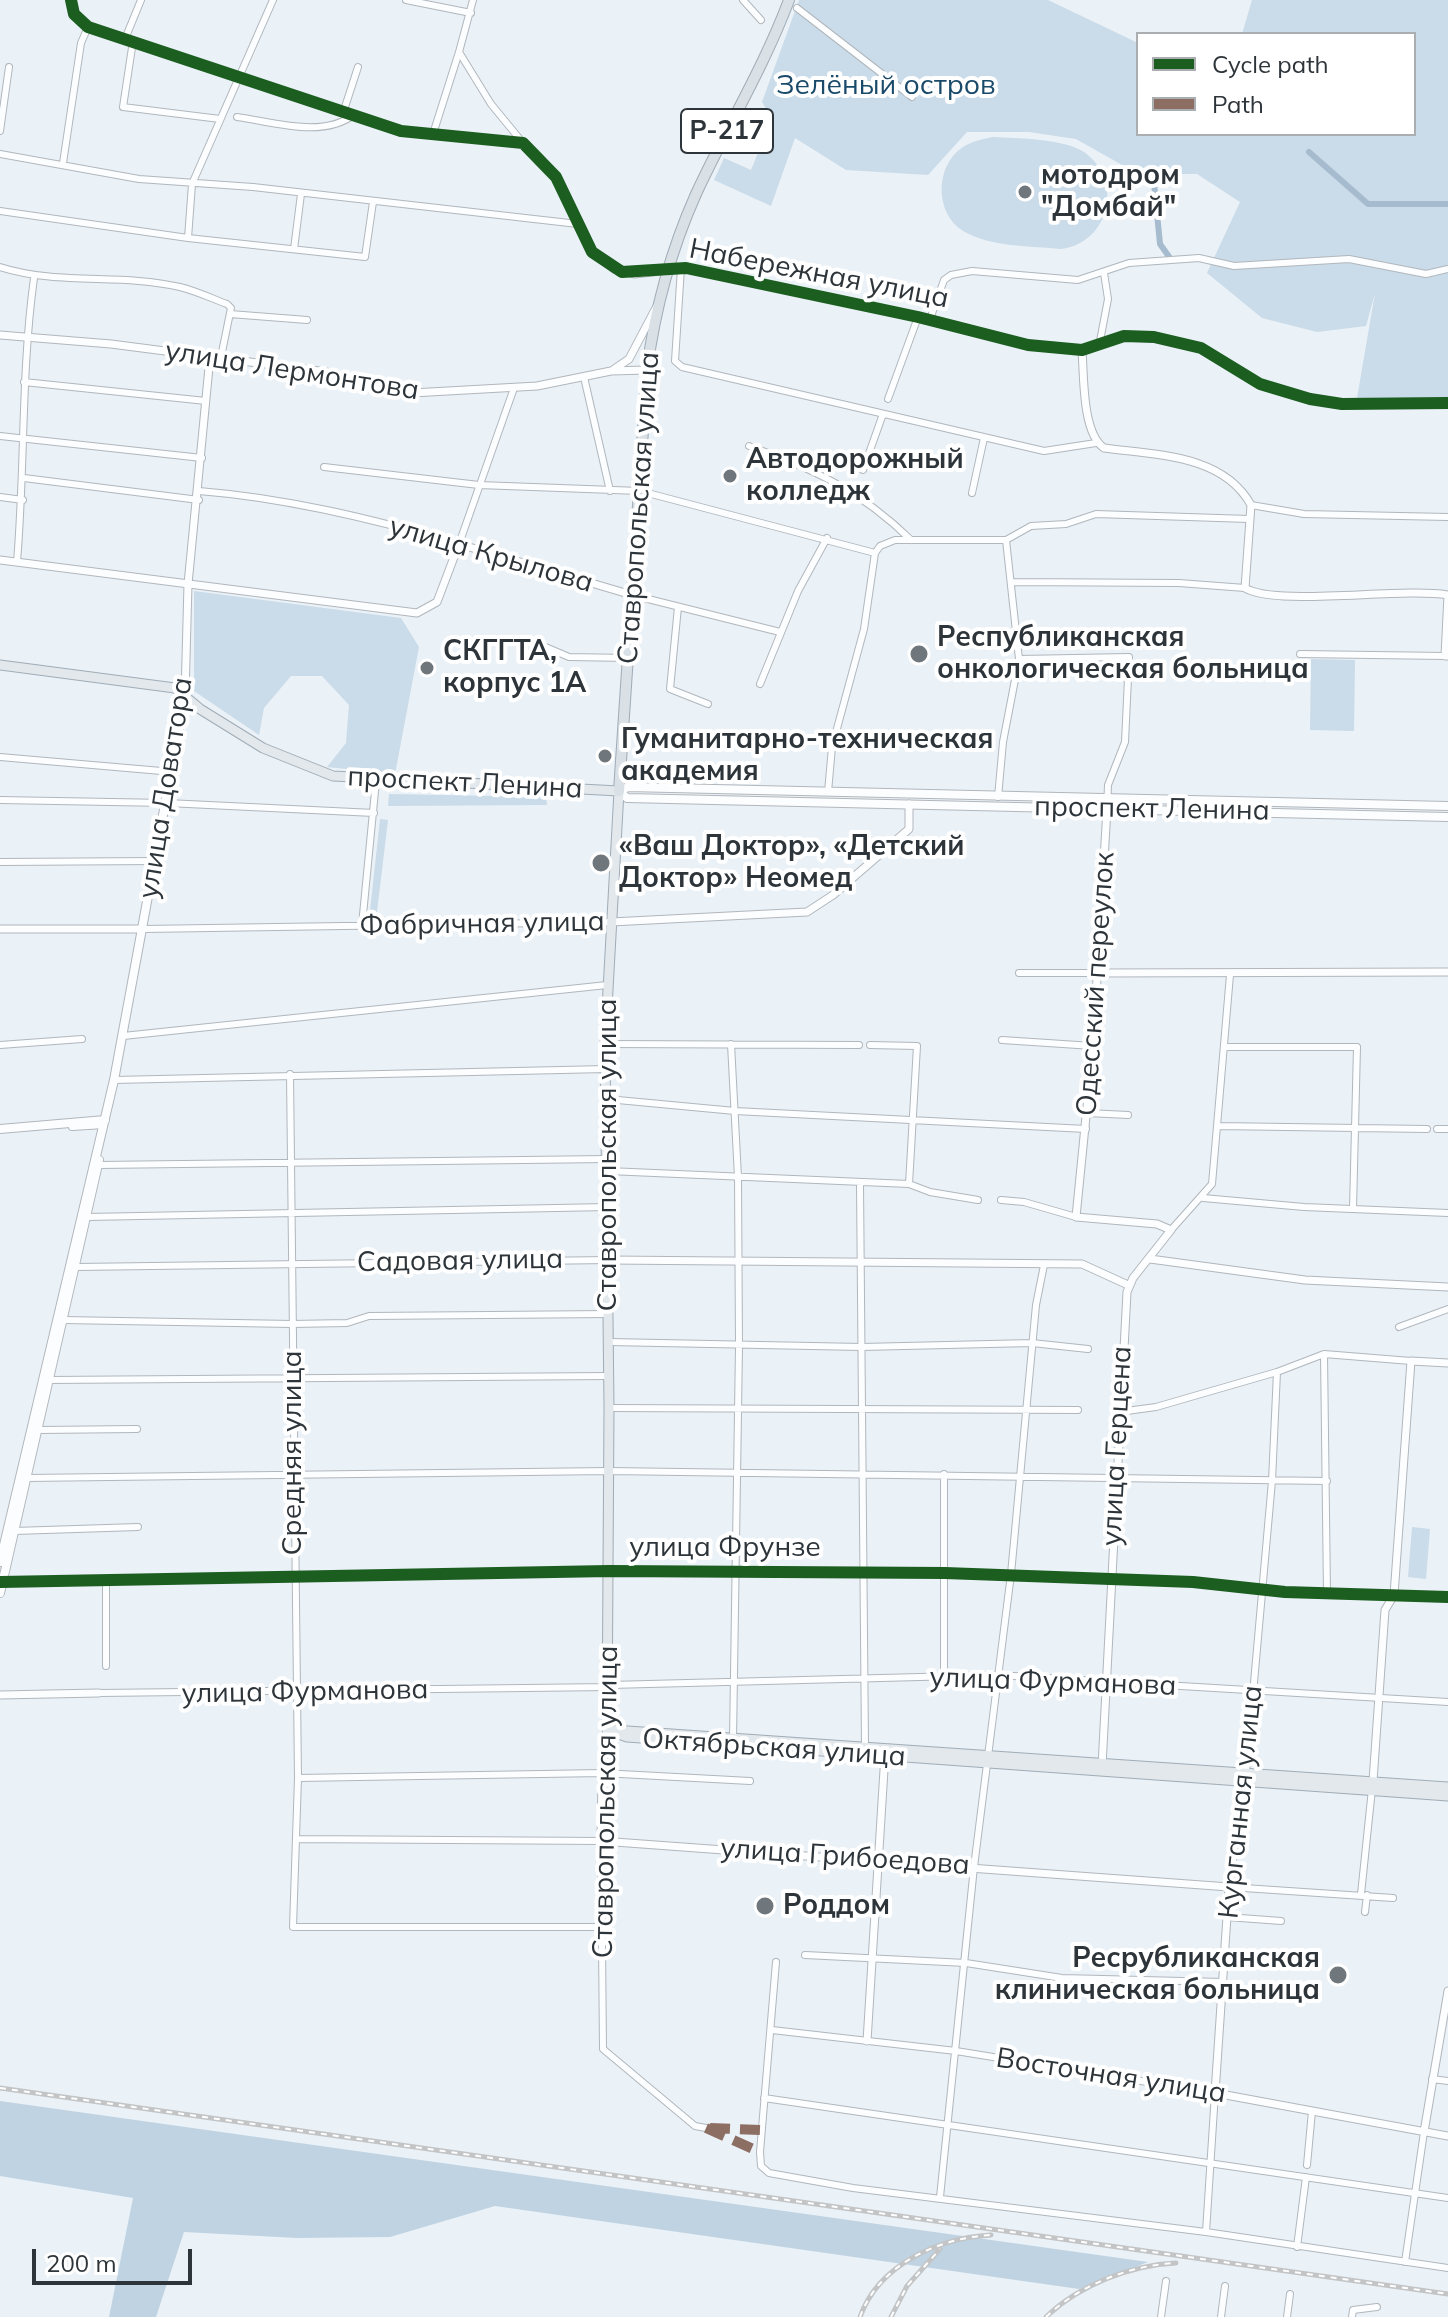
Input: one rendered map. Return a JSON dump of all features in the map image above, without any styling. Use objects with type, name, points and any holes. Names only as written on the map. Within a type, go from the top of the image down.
[{"type":"highway","name":"Р-217","points":[[668,266],[691,194],[789,3]]},
{"type":"highway","name":"Ставропольская улица","points":[[619,791],[647,370],[657,306],[668,266]]},
{"type":"main road","name":"проспект Ленина","points":[[0,665],[167,687],[185,696],[220,722],[286,759],[333,776],[376,781],[619,791],[628,787],[998,797],[1448,817]]},
{"type":"main road","name":"улица Доватора","points":[[0,1562],[114,1080],[185,696]]},
{"type":"main road","name":"проспект Ленина","points":[[619,791],[627,798],[909,804],[1448,806]]},
{"type":"main road","name":"Ставропольская улица","points":[[607,1730],[610,1686],[609,1260],[605,1044],[619,791]]},
{"type":"main road","name":"улица Доватора","points":[[0,1593],[76,1267],[105,1122]]},
{"type":"main road","points":[[0,1129],[105,1122]]},
{"type":"main road","name":"Октябрьская улица","points":[[607,1730],[1372,1786],[1448,1796]]},
{"type":"main road","name":"Октябрьская улица","points":[[733,1741],[865,1746],[886,1752]]},
{"type":"main road","name":"Октябрьская улица","points":[[1372,1786],[1448,1787]]},
{"type":"street","points":[[71,0],[74,14],[88,27],[401,131],[523,143]]},
{"type":"street","points":[[141,0],[129,40],[123,107],[220,119]]},
{"type":"street","points":[[188,238],[192,184],[273,0]]},
{"type":"street","points":[[406,0],[471,13]]},
{"type":"street","points":[[433,134],[473,0]]},
{"type":"street","points":[[743,0],[761,20]]},
{"type":"street","points":[[789,3],[800,0]]},
{"type":"street","points":[[789,3],[912,97]]},
{"type":"street","points":[[63,163],[81,43],[88,27]]},
{"type":"street","points":[[459,52],[491,104],[523,143]]},
{"type":"street","points":[[0,131],[9,67]]},
{"type":"street","points":[[344,110],[358,67]]},
{"type":"street","points":[[237,117],[323,128],[342,125],[355,114]]},
{"type":"street","name":"Набережная улица","points":[[523,143],[556,177],[592,252],[614,269],[635,274],[668,266],[681,268],[930,319],[1028,345],[1082,350]]},
{"type":"street","points":[[0,154],[139,179],[578,224]]},
{"type":"street","points":[[294,249],[301,194]]},
{"type":"street","points":[[0,211],[188,238],[365,257],[373,202]]},
{"type":"street","name":"Набережная улица","points":[[930,319],[944,280],[962,271],[1059,281],[1104,273],[1129,263],[1199,258],[1234,266],[1349,259],[1426,274],[1448,269]]},
{"type":"street","points":[[0,267],[34,278],[111,279],[179,287],[227,304],[231,308],[221,357]]},
{"type":"street","points":[[681,268],[675,361],[682,367],[1044,451],[1096,443],[1104,448],[1163,455],[1210,468],[1235,480],[1251,505],[1245,588]]},
{"type":"street","points":[[1100,341],[1108,299],[1104,273]]},
{"type":"street","points":[[17,562],[24,478],[22,438],[26,337],[34,278]]},
{"type":"street","points":[[611,371],[629,359],[657,306]]},
{"type":"street","points":[[230,314],[307,320]]},
{"type":"street","points":[[888,399],[918,317]]},
{"type":"street","name":"улица Лермонтова","points":[[0,335],[221,357],[327,372],[412,393],[514,388],[611,371],[647,370]]},
{"type":"street","points":[[1096,443],[1085,399],[1082,350],[1100,341],[1124,336],[1154,337],[1201,348],[1260,384],[1310,399],[1342,404],[1448,403]]},
{"type":"street","name":"улица Доватора","points":[[185,696],[188,584],[199,496],[210,357]]},
{"type":"street","points":[[584,377],[610,491]]},
{"type":"street","points":[[24,382],[206,401]]},
{"type":"street","points":[[0,560],[417,613],[437,602],[514,388]]},
{"type":"street","points":[[863,470],[883,414]]},
{"type":"street","points":[[0,436],[202,458]]},
{"type":"street","points":[[972,493],[984,438]]},
{"type":"street","points":[[749,446],[812,468],[884,513],[911,540]]},
{"type":"street","points":[[324,467],[479,485],[640,491],[875,553]]},
{"type":"street","name":"улица Крылова","points":[[24,478],[320,509],[391,523],[632,595],[780,632]]},
{"type":"street","points":[[0,497],[23,500]]},
{"type":"street","points":[[1251,505],[1304,514],[1448,517]]},
{"type":"street","points":[[828,794],[832,747],[864,629],[875,553],[888,543],[911,540],[1006,540],[1031,526],[1066,524],[1096,514],[1249,519]]},
{"type":"street","points":[[760,684],[780,632],[827,538]]},
{"type":"street","points":[[998,797],[1003,742],[1019,659],[1006,540]]},
{"type":"street","points":[[1011,582],[1179,583],[1245,588],[1254,594],[1424,591],[1448,595],[1446,656],[1300,654]]},
{"type":"street","points":[[678,607],[670,689],[708,704]]},
{"type":"street","points":[[536,643],[569,657],[628,658]]},
{"type":"street","name":"Одесский переулок","points":[[1019,659],[1129,657],[1125,742],[1108,785],[1093,1046],[1076,1217]]},
{"type":"street","points":[[0,757],[173,772]]},
{"type":"street","points":[[362,925],[376,781]]},
{"type":"street","name":"проспект Ленина","points":[[0,800],[167,803],[374,813]]},
{"type":"street","name":"Фабричная улица","points":[[0,929],[611,922],[807,912],[833,895],[909,829],[909,804]]},
{"type":"street","points":[[0,862],[156,861]]},
{"type":"street","points":[[1019,973],[1230,975],[1448,972]]},
{"type":"street","points":[[1128,1285],[1212,1184],[1230,975]]},
{"type":"street","points":[[123,1036],[607,985]]},
{"type":"street","points":[[0,1045],[82,1039]]},
{"type":"street","points":[[1002,1040],[1093,1046]]},
{"type":"street","points":[[605,1044],[859,1045]]},
{"type":"street","points":[[731,1044],[738,1177],[739,1346],[733,1741]]},
{"type":"street","points":[[870,1045],[917,1046],[909,1184]]},
{"type":"street","points":[[1224,1047],[1357,1047],[1353,1209]]},
{"type":"street","points":[[114,1080],[606,1069]]},
{"type":"street","name":"Средняя улица","points":[[290,1074],[298,1778],[293,1927],[602,1927]]},
{"type":"street","points":[[607,1099],[735,1111],[1086,1129]]},
{"type":"street","points":[[1087,1113],[1128,1115]]},
{"type":"street","points":[[72,1127],[105,1122]]},
{"type":"street","points":[[1217,1126],[1427,1129]]},
{"type":"street","points":[[1437,1129],[1448,1129]]},
{"type":"street","points":[[98,1165],[608,1159]]},
{"type":"street","points":[[608,1171],[909,1184],[930,1192],[978,1200]]},
{"type":"street","points":[[860,1184],[866,1573],[865,1746]]},
{"type":"street","points":[[1203,1198],[1448,1213]]},
{"type":"street","points":[[1001,1200],[1024,1202],[1076,1217],[1157,1224],[1171,1230]]},
{"type":"street","points":[[87,1217],[608,1207]]},
{"type":"street","points":[[1150,1259],[1305,1280],[1448,1287]]},
{"type":"street","name":"Садовая улица","points":[[76,1267],[609,1260],[1082,1264],[1128,1285]]},
{"type":"street","points":[[940,2197],[974,1867],[1011,1574],[1032,1343],[1044,1265]]},
{"type":"street","name":"улица Герцена","points":[[1102,1767],[1114,1478],[1128,1285]]},
{"type":"street","points":[[1399,1327],[1448,1309]]},
{"type":"street","points":[[63,1320],[292,1324],[347,1323],[369,1316],[609,1314]]},
{"type":"street","points":[[609,1342],[862,1347],[1032,1343],[1088,1349]]},
{"type":"street","points":[[1119,1412],[1156,1407],[1277,1372],[1324,1354],[1448,1363]]},
{"type":"street","points":[[1324,1354],[1327,1593]]},
{"type":"street","points":[[1365,1912],[1385,1610],[1394,1595],[1411,1361]]},
{"type":"street","name":"Курганная улица","points":[[1206,2232],[1229,1887],[1254,1691],[1272,1481],[1277,1372]]},
{"type":"street","points":[[49,1380],[609,1376]]},
{"type":"street","points":[[609,1408],[1078,1410]]},
{"type":"street","points":[[38,1430],[137,1429]]},
{"type":"street","points":[[26,1478],[609,1471],[1327,1481]]},
{"type":"street","points":[[944,1474],[944,1677]]},
{"type":"street","points":[[14,1531],[138,1527]]},
{"type":"street","name":"улица Фрунзе","points":[[1,1582],[609,1571],[945,1573],[1448,1597]]},
{"type":"street","points":[[106,1580],[106,1666]]},
{"type":"street","name":"улица Фурманова","points":[[0,1695],[297,1693],[997,1675],[1448,1702]]},
{"type":"street","name":"Ставропольская улица","points":[[607,1730],[602,1773],[601,1841],[603,2049],[637,2073],[671,2108],[695,2126],[706,2128]]},
{"type":"street","points":[[867,2041],[886,1752]]},
{"type":"street","points":[[298,1778],[602,1773],[750,1781]]},
{"type":"street","name":"улица Грибоедова","points":[[297,1839],[601,1841],[1393,1898]]},
{"type":"street","points":[[1227,1917],[1281,1921]]},
{"type":"street","points":[[805,1955],[966,1963],[1062,1978],[1223,1982]]},
{"type":"street","points":[[776,1962],[760,2152],[761,2166],[769,2173],[1448,2268]]},
{"type":"street","points":[[1405,2262],[1448,1991]]},
{"type":"street","name":"Восточная улица","points":[[772,2030],[956,2051],[1215,2093],[1448,2136]]},
{"type":"street","points":[[1432,2079],[1448,2081]]},
{"type":"street","points":[[764,2098],[1448,2198]]},
{"type":"street","points":[[1307,2165],[1312,2111]]},
{"type":"street","points":[[1297,2247],[1306,2177]]},
{"type":"street","points":[[1161,2317],[1166,2281]]},
{"type":"street","points":[[1221,2317],[1225,2286]]},
{"type":"street","points":[[1287,2317],[1290,2294]]},
{"type":"street","points":[[1352,2317],[1353,2310],[1377,2307]]},
{"type":"green space","name":"Зелёный остров","points":[[799,0],[1048,0],[1136,42],[1136,136],[1416,136],[1416,32],[1243,32],[1252,0],[1448,0],[1448,404],[1357,398],[1375,293],[1366,326],[1317,332],[1262,318],[1207,273],[1240,202],[1197,174],[1138,174],[1076,139],[1029,132],[967,132],[928,175],[846,170],[795,138],[771,206],[714,180],[724,158],[751,170],[772,118],[762,102]]},
{"type":"green space","name":"мотодром \"Домбай\"","points":[[993,137],[1065,144],[1084,152],[1097,164],[1107,193],[1106,209],[1091,235],[1078,244],[1061,249],[1024,246],[985,240],[963,231],[954,223],[943,201],[943,177],[947,165],[963,147]]},
{"type":"green space","points":[[194,591],[401,618],[419,647],[395,774],[327,767],[346,743],[349,705],[322,676],[291,676],[264,708],[259,735],[194,691]]},
{"type":"green space","points":[[1311,659],[1355,660],[1354,731],[1310,730]]},
{"type":"green space","points":[[389,794],[546,797],[547,805],[388,806]]},
{"type":"green space","points":[[380,819],[388,820],[376,920],[369,920]]},
{"type":"green space","points":[[1412,1527],[1430,1529],[1426,1579],[1408,1577]]},
{"type":"shaded area","points":[[0,2101],[1148,2262],[1079,2289],[495,2206],[390,2237],[297,2238],[184,2232],[156,2317],[109,2317],[133,2198],[0,2176]]},
{"type":"waterway","points":[[1309,152],[1368,204],[1448,204]]},
{"type":"waterway","points":[[1153,173],[1160,244],[1170,258]]},
{"type":"railway","points":[[0,2088],[1448,2294]]},
{"type":"railway","points":[[860,2317],[881,2282],[913,2257],[951,2242],[991,2235]]},
{"type":"railway","points":[[891,2317],[907,2286],[940,2249]]},
{"type":"railway","points":[[1046,2317],[1074,2295],[1106,2279],[1141,2268],[1176,2263]]},
{"type":"marked path","points":[[706,2128],[760,2152]]},
{"type":"marked path","points":[[710,2128],[762,2130]]},
{"type":"cycle path","points":[[71,0],[74,14],[88,27],[401,131],[523,143],[556,177],[592,252],[622,272],[686,268],[918,317],[1028,345],[1082,350],[1124,336],[1154,337],[1201,348],[1260,384],[1310,399],[1342,404],[1448,403]]},
{"type":"cycle path","points":[[0,1582],[609,1571],[945,1573],[1193,1582],[1285,1592],[1448,1597]]},
{"type":"place","name":"мотодром \"Домбай\"","points":[[1025,192]]},
{"type":"place","name":"Автодорожный колледж","points":[[730,476]]},
{"type":"place","name":"Республиканская онкологическая больница","points":[[919,654]]},
{"type":"place","name":"СКГГТА, корпус 1А","points":[[427,668]]},
{"type":"place","name":"Гуманитарно-техническая академия","points":[[605,756]]},
{"type":"place","name":"«Ваш Доктор», «Детский Доктор» Неомед","points":[[601,863]]},
{"type":"place","name":"Роддом","points":[[765,1906]]},
{"type":"place","name":"Ресрубликанская клиническая больница","points":[[1338,1975]]}]
